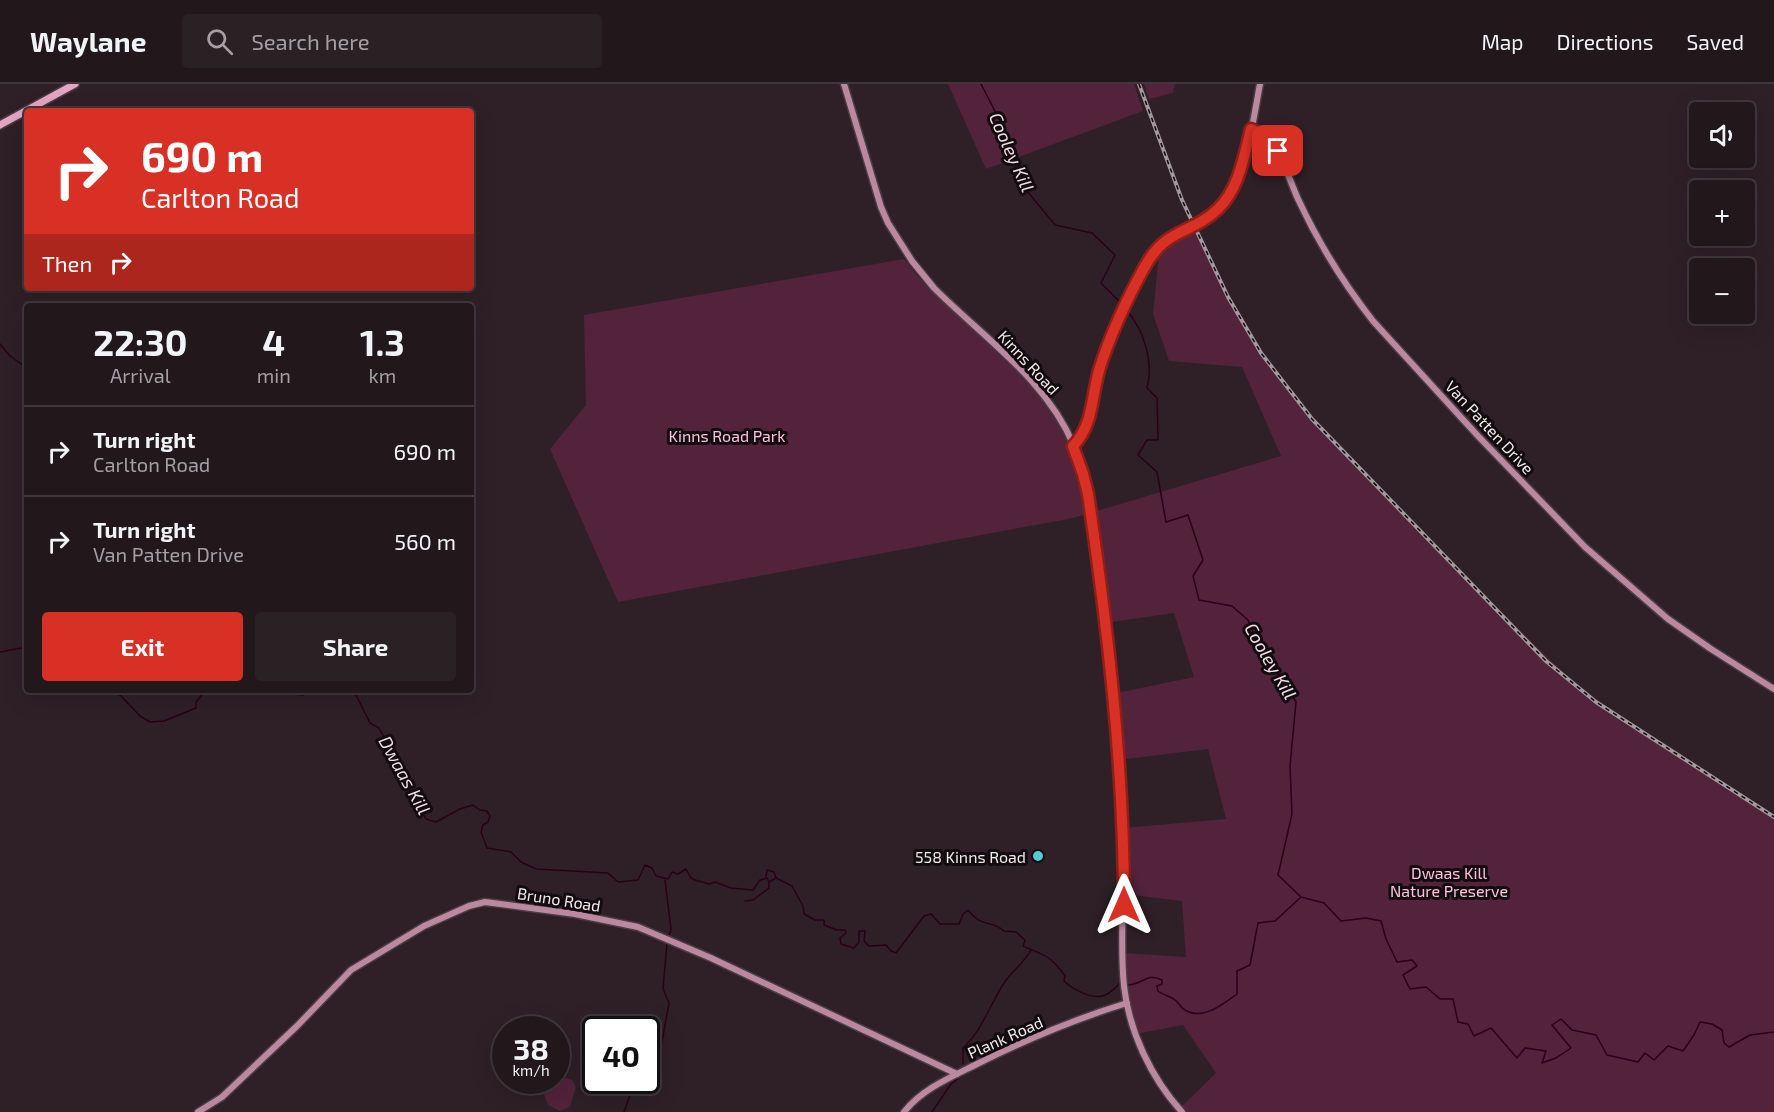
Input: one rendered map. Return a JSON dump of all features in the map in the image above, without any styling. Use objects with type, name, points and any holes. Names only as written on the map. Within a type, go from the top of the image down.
[{"type":"main road","points":[[31,108],[75,84]]},
{"type":"main road","points":[[0,125],[24,112]]},
{"type":"street","name":"Kinns Road","points":[[844,84],[881,207],[899,243],[934,288],[1033,381],[1053,409],[1073,446],[1083,474],[1088,494],[1112,694],[1124,836],[1124,984],[1127,1003],[1144,1053],[1167,1094],[1182,1112]]},
{"type":"street","points":[[1073,446],[1085,431],[1100,367],[1126,302],[1146,265],[1164,240],[1210,216],[1225,201],[1237,178],[1251,129],[1260,84]]},
{"type":"street","name":"Van Patten Drive","points":[[1251,129],[1270,138],[1274,144],[1322,244],[1358,302],[1478,436],[1585,547],[1646,602],[1711,649],[1774,688]]},
{"type":"street","name":"Bruno Road","points":[[198,1112],[211,1105],[229,1090],[297,1026],[351,970],[424,926],[468,906],[485,902],[575,914],[638,927],[711,958],[957,1074]]},
{"type":"street","name":"Plank Road","points":[[904,1112],[924,1093],[957,1074],[1032,1038],[1097,1012],[1127,1003]]},
{"type":"green space","points":[[948,84],[1134,84],[1143,111],[986,169]]},
{"type":"green space","points":[[1144,84],[1175,84],[1173,93],[1149,99]]},
{"type":"green space","name":"Dwaas Kill Nature Preserve","points":[[1192,225],[1226,294],[1277,374],[1309,415],[1455,568],[1584,693],[1774,817],[1774,1112],[1182,1112],[1179,1109],[1216,1073],[1183,1025],[1136,1034],[1125,994],[1123,953],[1186,957],[1182,901],[1124,894],[1123,828],[1226,819],[1208,749],[1118,760],[1112,694],[1194,677],[1174,613],[1105,623],[1090,513],[1281,456],[1242,367],[1169,361],[1153,314],[1160,244]]},
{"type":"green space","name":"Kinns Road Park","points":[[904,259],[936,295],[1024,376],[1048,407],[1059,423],[1075,458],[1088,514],[618,602],[550,449],[586,405],[584,315]]},
{"type":"green space","points":[[570,1079],[572,1080],[576,1087],[570,1107],[560,1111],[548,1105],[544,1094],[570,1094]]},
{"type":"waterway","name":"Cooley Kill","points":[[981,84],[1004,129],[1027,191],[1055,225],[1092,233],[1115,255],[1101,283],[1123,305]]},
{"type":"waterway","name":"Dwaas Kill","points":[[1126,309],[1138,327],[1146,347],[1149,367],[1147,388],[1157,398],[1158,440],[1147,440],[1138,455],[1157,472],[1166,522],[1188,515],[1203,560],[1193,576],[1199,600],[1232,606],[1248,620],[1256,639],[1296,702],[1290,766],[1292,814],[1278,875],[1301,897],[1324,903],[1341,921],[1366,918],[1381,921],[1386,939],[1397,962],[1412,960],[1417,966],[1403,975],[1410,989],[1426,987],[1440,999],[1453,999],[1458,1022],[1468,1024],[1474,1036],[1491,1028],[1517,1058],[1525,1048],[1546,1051],[1542,1063],[1556,1058],[1571,1048],[1552,1025],[1561,1019],[1572,1030],[1596,1035],[1607,1055],[1638,1062],[1645,1053],[1654,1060],[1668,1046],[1683,1051],[1700,1022],[1712,1024],[1722,1030],[1724,1043],[1729,1047],[1750,1035],[1774,1032]]},
{"type":"waterway","points":[[0,344],[10,356],[24,366]]},
{"type":"waterway","name":"Dwaas Kill","points":[[0,652],[24,648]]},
{"type":"waterway","name":"Dwaas Kill","points":[[113,693],[120,695],[140,716],[150,722],[164,721],[196,708],[196,702],[204,693]]},
{"type":"waterway","name":"Dwaas Kill","points":[[291,693],[303,695],[304,693]]},
{"type":"waterway","name":"Dwaas Kill","points":[[351,693],[356,695],[370,723],[379,728],[405,775],[413,799],[426,819],[436,822],[473,805],[480,810],[487,811],[490,816],[481,832],[487,848],[511,852],[521,862],[536,869],[608,873],[618,882],[638,880],[645,865],[652,868],[656,876],[668,879],[672,872],[678,874],[686,869],[691,878],[695,880],[753,890],[760,880],[767,878],[769,882],[776,878],[792,886],[803,906],[804,914],[815,920],[824,920],[824,925],[837,930],[845,930],[846,933],[840,938],[841,944],[854,948],[859,942],[859,931],[865,931],[864,941],[869,946],[886,945],[896,953],[924,916],[931,914],[940,924],[959,924],[963,914],[968,910],[978,920],[995,925],[1004,931],[1016,932],[1025,940],[1023,946],[1051,960],[1065,976],[1064,981],[1082,993],[1098,997],[1122,984]]},
{"type":"waterway","points":[[766,877],[767,870],[774,872],[776,878]]},
{"type":"waterway","points":[[665,880],[671,930],[669,935]]},
{"type":"waterway","points":[[745,901],[753,900],[769,888],[769,882]]},
{"type":"waterway","name":"Dwaas Kill","points":[[1127,985],[1153,977],[1157,978],[1162,980],[1162,984],[1157,986],[1158,991],[1171,997],[1183,1009],[1199,1014],[1212,1010],[1237,994],[1237,971],[1250,965],[1258,923],[1275,921],[1300,898]]},
{"type":"waterway","points":[[661,1047],[669,1003],[663,989],[667,943]]},
{"type":"waterway","points":[[963,1064],[963,1048],[981,1026],[1004,983],[1031,950]]},
{"type":"waterway","points":[[932,1112],[951,1084],[964,1074]]},
{"type":"waterway","points":[[624,1112],[630,1094]]},
{"type":"railway","points":[[1139,84],[1182,200],[1228,297],[1261,353],[1312,419],[1546,661],[1596,702],[1774,817]]},
{"type":"place","name":"558 Kinns Road","points":[[1038,856]]},
{"type":"route","points":[[1124,905],[1123,828],[1105,622],[1088,494],[1073,446],[1081,438],[1088,423],[1100,367],[1126,302],[1155,251],[1164,240],[1210,216],[1225,201],[1237,178],[1251,129],[1270,138],[1278,151]]}]
